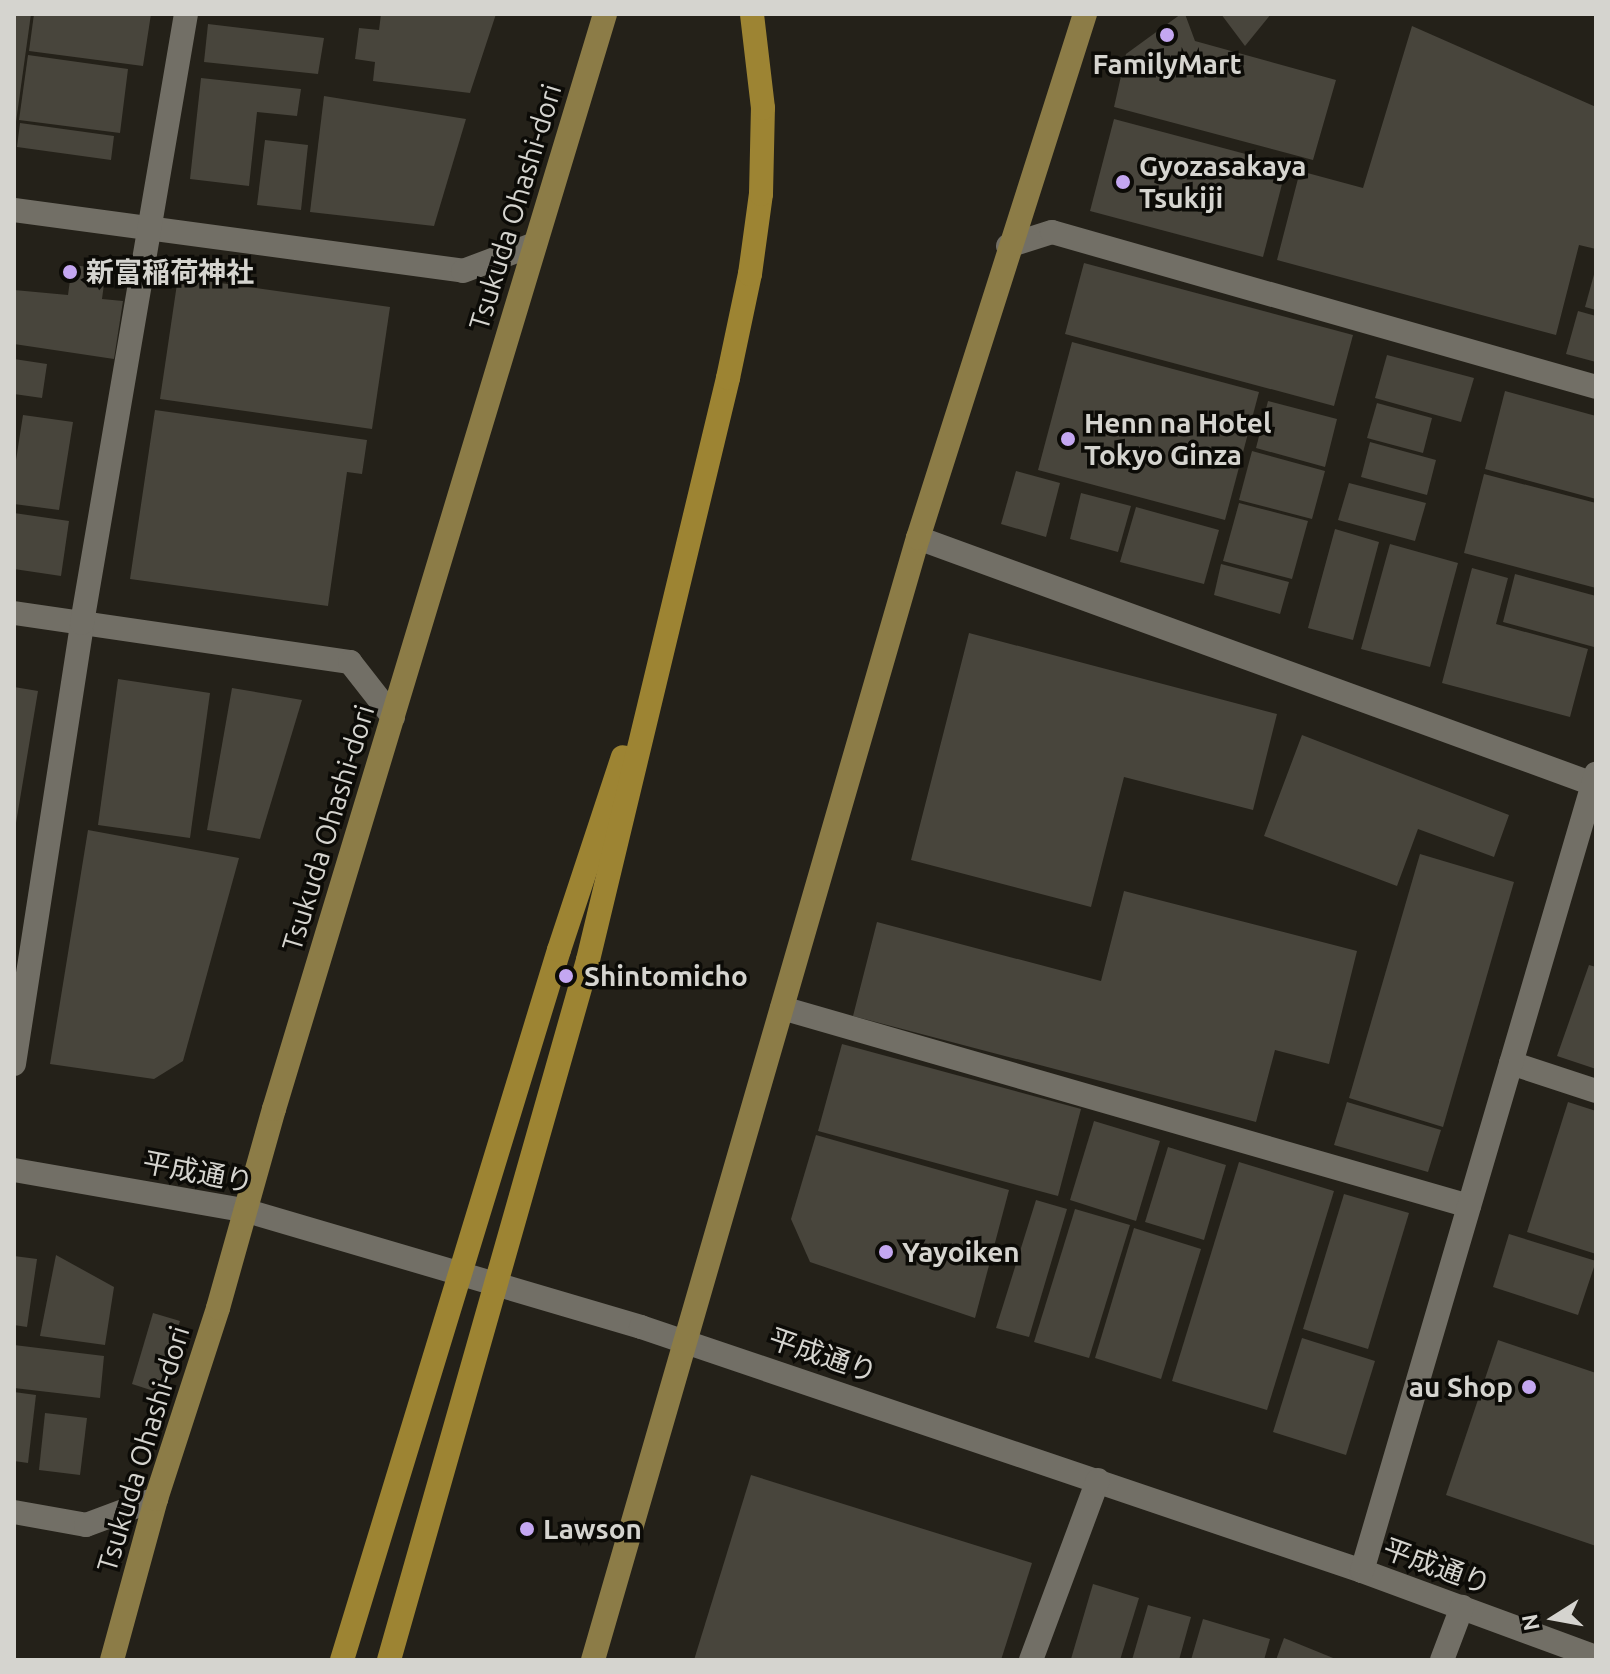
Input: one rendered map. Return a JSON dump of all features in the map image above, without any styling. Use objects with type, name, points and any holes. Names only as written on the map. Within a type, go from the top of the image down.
[{"type":"highway","points":[[389,1660],[588,960],[741,318],[761,194],[763,108],[752,14]]},
{"type":"highway","points":[[342,1660],[559,950],[678,592]]},
{"type":"main road","name":"Tsukuda Ohashi-dori","points":[[112,1660],[156,1499],[218,1308],[244,1210],[605,14]]},
{"type":"main road","points":[[593,1660],[918,538],[1008,246],[1085,14]]},
{"type":"street","points":[[14,1064],[82,623],[186,14]]},
{"type":"street","points":[[14,210],[463,271],[535,244]]},
{"type":"street","points":[[1008,246],[1052,232],[1596,387]]},
{"type":"street","points":[[918,538],[1595,781],[1362,1571]]},
{"type":"street","points":[[14,613],[350,662],[393,717]]},
{"type":"street","points":[[782,1008],[1469,1206]]},
{"type":"street","points":[[1511,1063],[1596,1091]]},
{"type":"street","name":"平成通り","points":[[14,1170],[244,1210],[641,1327],[1362,1571],[1596,1657]]},
{"type":"street","points":[[1031,1660],[1098,1480]]},
{"type":"street","points":[[14,1512],[86,1525],[156,1499]]},
{"type":"street","points":[[1442,1660],[1462,1607]]},
{"type":"building","points":[[14,14],[31,14],[16,122],[14,122]]},
{"type":"building","points":[[34,14],[151,14],[143,66],[29,51]]},
{"type":"building","points":[[381,14],[496,14],[470,93],[373,81],[375,62],[355,59],[359,28],[379,30]]},
{"type":"building","points":[[1185,14],[1195,41],[1336,80],[1313,160],[1114,107],[1126,54]]},
{"type":"building","points":[[1221,14],[1271,14],[1245,46]]},
{"type":"building","points":[[208,24],[324,38],[318,74],[204,62]]},
{"type":"building","points":[[1412,26],[1596,107],[1596,249],[1579,245],[1556,335],[1277,260],[1300,171],[1363,188]]},
{"type":"building","points":[[28,55],[128,69],[120,133],[19,120]]},
{"type":"building","points":[[201,78],[301,89],[297,116],[257,112],[249,186],[190,179]]},
{"type":"building","points":[[324,96],[466,119],[434,226],[310,212]]},
{"type":"building","points":[[1114,119],[1287,165],[1263,257],[1090,211]]},
{"type":"building","points":[[20,123],[114,136],[111,160],[17,147]]},
{"type":"building","points":[[265,140],[308,145],[301,210],[257,205]]},
{"type":"building","points":[[1084,263],[1353,335],[1334,406],[1065,334]]},
{"type":"building","points":[[72,265],[106,269],[102,299],[123,301],[114,359],[14,344],[14,290],[68,295]]},
{"type":"building","points":[[1596,271],[1596,310],[1585,307]]},
{"type":"building","points":[[178,277],[390,307],[372,429],[160,399]]},
{"type":"building","points":[[1578,311],[1596,316],[1596,362],[1566,354]]},
{"type":"building","points":[[1072,342],[1259,392],[1225,520],[1038,470]]},
{"type":"building","points":[[1387,355],[1474,378],[1461,422],[1375,398]]},
{"type":"building","points":[[14,359],[47,364],[42,398],[14,394]]},
{"type":"building","points":[[1505,391],[1596,416],[1596,499],[1485,469]]},
{"type":"building","points":[[1268,401],[1337,419],[1325,467],[1256,448]]},
{"type":"building","points":[[1377,403],[1432,418],[1423,453],[1367,438]]},
{"type":"building","points":[[155,410],[367,440],[362,474],[347,472],[328,606],[130,579]]},
{"type":"building","points":[[23,415],[73,422],[59,510],[14,504],[14,473]]},
{"type":"building","points":[[1370,442],[1436,460],[1427,495],[1361,477]]},
{"type":"building","points":[[1252,451],[1325,471],[1312,519],[1239,500]]},
{"type":"building","points":[[1016,471],[1060,483],[1046,537],[1001,524]]},
{"type":"building","points":[[1484,474],[1596,503],[1596,588],[1464,553]]},
{"type":"building","points":[[1349,483],[1426,503],[1415,541],[1338,520]]},
{"type":"building","points":[[1081,493],[1131,506],[1118,552],[1070,539]]},
{"type":"building","points":[[1239,503],[1308,521],[1292,579],[1223,561]]},
{"type":"building","points":[[1136,507],[1219,530],[1204,584],[1120,562]]},
{"type":"building","points":[[14,513],[69,521],[61,576],[14,569]]},
{"type":"building","points":[[1335,529],[1379,542],[1353,640],[1308,628]]},
{"type":"building","points":[[1390,544],[1458,563],[1430,667],[1361,649]]},
{"type":"building","points":[[1221,564],[1289,582],[1280,614],[1214,595]]},
{"type":"building","points":[[1472,568],[1508,578],[1496,624],[1588,649],[1570,717],[1442,683]]},
{"type":"building","points":[[1515,574],[1596,596],[1594,647],[1503,622]]},
{"type":"building","points":[[969,633],[1277,714],[1253,810],[1124,777],[1091,907],[911,860]]},
{"type":"building","points":[[118,679],[210,693],[190,838],[98,825]]},
{"type":"building","points":[[14,687],[38,691],[16,823],[14,822]]},
{"type":"building","points":[[232,688],[302,700],[260,839],[207,830]]},
{"type":"building","points":[[1302,735],[1509,815],[1494,857],[1418,829],[1397,886],[1264,836]]},
{"type":"building","points":[[88,830],[239,858],[183,1061],[154,1079],[50,1064]]},
{"type":"building","points":[[1420,854],[1514,882],[1443,1127],[1349,1098]]},
{"type":"building","points":[[1124,891],[1357,951],[1329,1064],[1275,1050],[1256,1122],[853,1016],[877,922],[1101,981]]},
{"type":"building","points":[[1589,965],[1596,967],[1596,1069],[1557,1056]]},
{"type":"building","points":[[842,1044],[1081,1109],[1058,1196],[818,1131]]},
{"type":"building","points":[[1347,1102],[1441,1130],[1428,1172],[1334,1145]]},
{"type":"building","points":[[1568,1102],[1596,1111],[1596,1254],[1527,1232]]},
{"type":"building","points":[[1094,1121],[1160,1141],[1136,1221],[1070,1200]]},
{"type":"building","points":[[816,1135],[1009,1190],[975,1318],[810,1262],[791,1219]]},
{"type":"building","points":[[1168,1147],[1226,1165],[1204,1240],[1145,1222]]},
{"type":"building","points":[[1239,1162],[1334,1191],[1267,1410],[1172,1381]]},
{"type":"building","points":[[1344,1194],[1409,1213],[1368,1349],[1303,1329]]},
{"type":"building","points":[[1036,1200],[1067,1209],[1029,1337],[996,1328]]},
{"type":"building","points":[[1075,1209],[1130,1225],[1089,1358],[1034,1342]]},
{"type":"building","points":[[1134,1228],[1201,1249],[1161,1379],[1095,1358]]},
{"type":"building","points":[[1509,1234],[1596,1261],[1578,1315],[1493,1287]]},
{"type":"building","points":[[56,1255],[114,1287],[105,1345],[40,1336]]},
{"type":"building","points":[[14,1256],[37,1259],[27,1327],[14,1325]]},
{"type":"building","points":[[153,1313],[180,1321],[157,1392],[132,1384]]},
{"type":"building","points":[[1302,1338],[1375,1361],[1346,1455],[1273,1432]]},
{"type":"building","points":[[1498,1340],[1596,1373],[1596,1546],[1446,1495]]},
{"type":"building","points":[[14,1345],[104,1356],[100,1398],[14,1388]]},
{"type":"building","points":[[14,1392],[36,1395],[28,1463],[14,1461]]},
{"type":"building","points":[[45,1413],[87,1418],[80,1475],[39,1470]]},
{"type":"building","points":[[751,1475],[1032,1563],[1001,1660],[694,1660]]},
{"type":"building","points":[[1093,1584],[1139,1598],[1120,1660],[1071,1659]]},
{"type":"building","points":[[1148,1605],[1191,1617],[1179,1660],[1132,1660]]},
{"type":"building","points":[[1203,1619],[1270,1639],[1264,1660],[1191,1660]]},
{"type":"building","points":[[1284,1638],[1338,1660],[1276,1660]]},
{"type":"place","name":"FamilyMart","points":[[1167,35]]},
{"type":"place","name":"Gyozasakaya Tsukiji","points":[[1123,182]]},
{"type":"place","name":"新富稲荷神社","points":[[70,272]]},
{"type":"place","name":"Henn na Hotel Tokyo Ginza","points":[[1068,439]]},
{"type":"place","name":"Shintomicho","points":[[566,976]]},
{"type":"place","name":"Yayoiken","points":[[886,1252]]},
{"type":"place","name":"au Shop","points":[[1529,1387]]},
{"type":"place","name":"Lawson","points":[[527,1529]]}]
